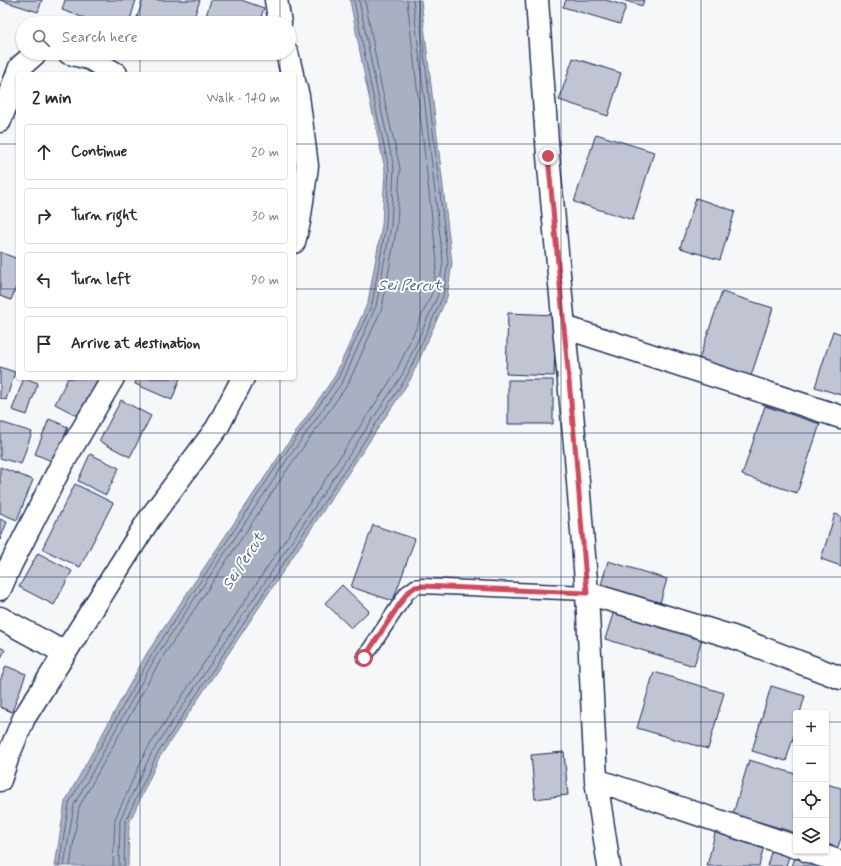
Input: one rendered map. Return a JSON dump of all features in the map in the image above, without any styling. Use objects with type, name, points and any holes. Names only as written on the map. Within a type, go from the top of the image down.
[{"type":"street","points":[[276,0],[279,16]]},
{"type":"street","points":[[537,0],[548,156],[587,593],[596,780],[609,866]]},
{"type":"street","points":[[18,72],[20,67],[28,60]]},
{"type":"street","points":[[93,60],[113,72]]},
{"type":"street","points":[[289,60],[292,72]]},
{"type":"street","points":[[0,121],[16,78]]},
{"type":"street","points":[[296,88],[307,166],[296,227]]},
{"type":"street","points":[[564,328],[841,417]]},
{"type":"street","points":[[0,589],[10,566],[61,466],[112,380]]},
{"type":"street","points":[[0,780],[8,756],[24,718],[148,521],[217,428],[242,380]]},
{"type":"street","points":[[587,593],[733,637],[841,678]]},
{"type":"street","points":[[0,618],[65,652]]},
{"type":"street","points":[[596,780],[793,846]]},
{"type":"street","points":[[817,854],[841,862]]},
{"type":"lane","points":[[364,658],[407,593],[415,587],[422,586],[587,593]]},
{"type":"water","name":"Sei Percut","points":[[350,0],[421,0],[452,263],[447,297],[410,380],[159,758],[129,823],[128,866],[55,866],[65,802],[147,653],[277,459],[335,376],[368,302],[382,225],[385,169]]},
{"type":"building","points":[[0,0],[42,0],[38,12]]},
{"type":"building","points":[[65,0],[136,0],[131,16],[79,16],[62,10]]},
{"type":"building","points":[[143,0],[200,0],[194,16],[137,16]]},
{"type":"building","points":[[211,0],[241,0],[264,8],[261,16],[206,16]]},
{"type":"building","points":[[566,0],[606,0],[626,6],[620,24],[563,7]]},
{"type":"building","points":[[623,0],[644,0],[642,6]]},
{"type":"building","points":[[573,58],[621,73],[608,116],[559,100]]},
{"type":"building","points":[[596,134],[654,152],[633,220],[574,202]]},
{"type":"building","points":[[696,198],[735,211],[720,260],[680,248]]},
{"type":"building","points":[[0,252],[16,258],[16,287],[11,300],[0,296]]},
{"type":"building","points":[[722,292],[773,308],[751,376],[699,359]]},
{"type":"building","points":[[508,313],[556,315],[554,376],[506,374]]},
{"type":"building","points":[[833,331],[841,334],[841,395],[815,387]]},
{"type":"building","points":[[0,367],[15,372],[6,400],[0,398]]},
{"type":"building","points":[[23,380],[30,380],[38,383],[27,415],[12,410]]},
{"type":"building","points":[[67,380],[99,380],[80,417],[55,404]]},
{"type":"building","points":[[136,380],[179,380],[172,400],[135,384]]},
{"type":"building","points":[[508,380],[553,380],[553,424],[508,424]]},
{"type":"building","points":[[121,400],[151,416],[130,457],[99,441]]},
{"type":"building","points":[[765,406],[820,424],[797,493],[742,475]]},
{"type":"building","points":[[49,419],[68,427],[54,462],[35,454]]},
{"type":"building","points":[[0,422],[32,432],[21,464],[0,458]]},
{"type":"building","points":[[90,454],[119,468],[106,495],[78,481]]},
{"type":"building","points":[[0,467],[33,480],[17,520],[0,513]]},
{"type":"building","points":[[75,484],[113,503],[80,567],[42,549]]},
{"type":"building","points":[[835,514],[841,516],[841,566],[821,559]]},
{"type":"building","points":[[0,519],[7,522],[0,540]]},
{"type":"building","points":[[373,525],[415,539],[393,601],[351,587]]},
{"type":"building","points":[[38,553],[72,571],[54,605],[19,587]]},
{"type":"building","points":[[608,561],[667,579],[658,610],[599,592]]},
{"type":"building","points":[[342,585],[369,611],[351,628],[325,603]]},
{"type":"building","points":[[615,608],[703,635],[694,666],[605,639]]},
{"type":"building","points":[[0,647],[5,650],[0,660]]},
{"type":"building","points":[[6,666],[26,674],[12,712],[0,707],[0,681]]},
{"type":"building","points":[[654,672],[724,693],[708,749],[637,728]]},
{"type":"building","points":[[771,686],[805,696],[801,710],[793,710],[793,738],[786,761],[752,751]]},
{"type":"building","points":[[564,752],[568,795],[535,799],[531,755]]},
{"type":"building","points":[[749,760],[793,773],[793,832],[733,814]]},
{"type":"building","points":[[829,785],[841,788],[841,838],[838,847],[829,845]]},
{"type":"building","points":[[716,829],[765,841],[759,866],[707,866]]},
{"type":"building","points":[[773,845],[791,850],[786,866],[767,866]]},
{"type":"building","points":[[795,858],[820,865],[820,866],[792,866]]},
{"type":"route","points":[[364,658],[407,593],[415,587],[422,586],[587,593],[575,445],[548,156]]}]
